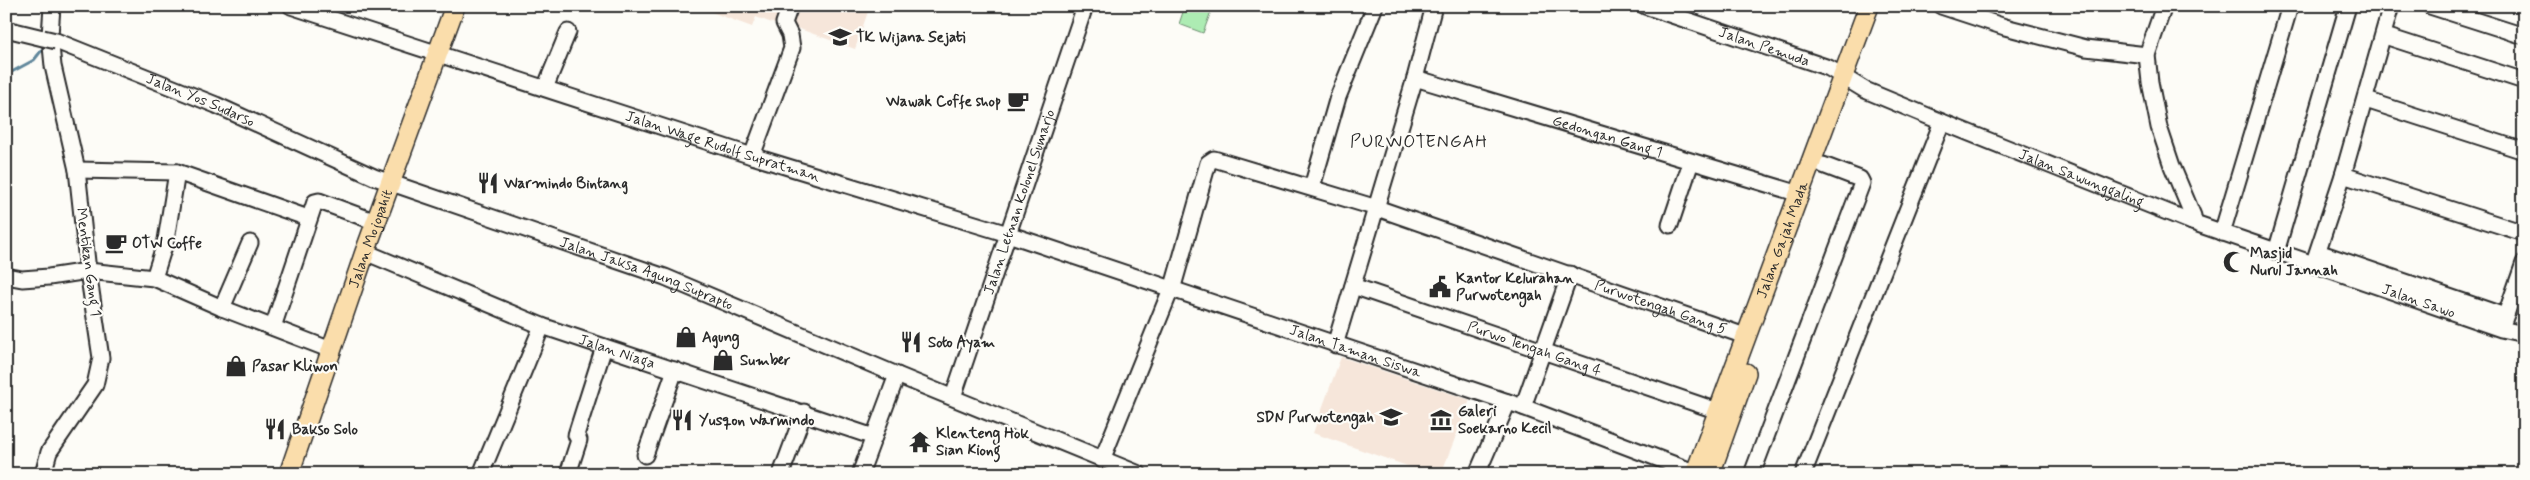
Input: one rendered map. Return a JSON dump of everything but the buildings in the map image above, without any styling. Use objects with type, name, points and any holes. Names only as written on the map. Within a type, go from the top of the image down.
[{"type":"main road","name":"Jalan Mojopahit","points":[[288,474],[365,252],[455,6]]},
{"type":"main road","name":"Jalan Gajah Mada","points":[[1700,473],[1823,164],[1869,6]]},
{"type":"main road","name":"Jalan Gajah Mada","points":[[1700,473],[1718,411],[1800,194],[1883,6]]},
{"type":"street","name":"Mentikan Gang 1","points":[[43,474],[49,452],[89,397],[100,371],[101,346],[88,271],[77,170],[58,94],[50,38],[52,6]]},
{"type":"street","name":"Jalan Wage Rudolf Supratman","points":[[291,6],[752,156],[1008,234]]},
{"type":"street","points":[[752,156],[792,48],[792,43],[784,23],[790,6]]},
{"type":"street","name":"Jalan Letnan Kolonel Sumarjo","points":[[953,397],[1085,6]]},
{"type":"street","points":[[1312,187],[1338,97],[1375,6]]},
{"type":"street","points":[[1335,345],[1415,78],[1434,6]]},
{"type":"street","name":"Jalan Pemuda","points":[[1645,6],[1829,68],[1849,80]]},
{"type":"street","points":[[1941,6],[1967,11],[2086,48],[2148,55]]},
{"type":"street","points":[[2164,6],[2148,55],[2150,82],[2159,127],[2172,166],[2193,216],[2192,222]]},
{"type":"street","points":[[2222,233],[2290,6]]},
{"type":"street","points":[[2276,252],[2348,6]]},
{"type":"street","points":[[2315,258],[2344,175],[2392,6]]},
{"type":"street","points":[[2430,6],[2524,36]]},
{"type":"street","name":"Jalan Yos Sudarso","points":[[6,29],[50,38],[216,105],[391,184]]},
{"type":"street","points":[[545,88],[568,32]]},
{"type":"street","points":[[2385,36],[2524,81]]},
{"type":"street","name":"Gedongan Gang 1","points":[[1415,78],[1800,194]]},
{"type":"street","name":"Jalan Sawunggaling","points":[[1849,80],[1864,90],[2192,222],[2276,252],[2315,258]]},
{"type":"street","points":[[2366,100],[2524,150]]},
{"type":"street","points":[[1803,474],[1942,122]]},
{"type":"street","name":"Purwotengah Gang 5","points":[[1172,290],[1210,159],[1312,187],[1377,208],[1745,336]]},
{"type":"street","points":[[1670,225],[1691,162]]},
{"type":"street","points":[[1752,474],[1862,183],[1860,179],[1823,164]]},
{"type":"street","points":[[77,170],[177,172],[308,218]]},
{"type":"street","points":[[154,278],[166,240],[177,172]]},
{"type":"street","points":[[2344,175],[2524,233]]},
{"type":"street","name":"Jalan Jaksa Agung Suprapto","points":[[391,184],[665,277],[897,376],[953,397],[1102,465],[1139,474]]},
{"type":"street","points":[[273,327],[313,204],[318,201],[376,222]]},
{"type":"street","name":"Jalan Taman Siswa","points":[[1008,234],[1523,407],[1700,473]]},
{"type":"street","points":[[222,308],[250,243]]},
{"type":"street","name":"Jalan Niaga","points":[[365,252],[542,326],[804,412],[874,437]]},
{"type":"street","name":"Jalan Sawo","points":[[2315,258],[2503,322],[2524,334]]},
{"type":"street","points":[[2503,322],[2524,263]]},
{"type":"street","points":[[7,278],[49,277],[88,271],[154,278],[222,308],[331,350]]},
{"type":"street","points":[[1523,407],[1570,274]]},
{"type":"street","name":"Purwo Tengah Gang 4","points":[[1353,286],[1718,411]]},
{"type":"street","points":[[1102,465],[1172,290]]},
{"type":"street","points":[[481,474],[542,326]]},
{"type":"street","points":[[568,474],[579,440],[576,435],[604,347]]},
{"type":"street","points":[[644,455],[675,370]]},
{"type":"street","points":[[860,474],[897,376]]},
{"type":"street","points":[[1477,474],[1508,402]]},
{"type":"street","points":[[781,474],[804,412]]},
{"type":"shaded area","points":[[695,6],[787,6],[780,26],[756,17],[752,27]]},
{"type":"shaded area","name":"TK Wijana Sejati","points":[[793,6],[870,6],[855,49],[786,24]]},
{"type":"shaded area","name":"SDN Purwotengah","points":[[1341,357],[1470,400],[1441,474],[1430,474],[1313,433]]},
{"type":"green space","points":[[1185,6],[1213,6],[1203,33],[1179,24]]},
{"type":"waterway","points":[[6,75],[34,60],[45,46]]},
{"type":"place","name":"TK Wijana Sejati","points":[[840,37]]},
{"type":"place","name":"Wawak Coffe shop","points":[[1018,101]]},
{"type":"place","name":"Warmindo Bintang","points":[[488,183]]},
{"type":"place","name":"OTW Coffe","points":[[116,243]]},
{"type":"place","name":"Masjid Nurul Jannah","points":[[2234,262]]},
{"type":"place","name":"Kantor Kelurahan Purwotengah","points":[[1440,287]]},
{"type":"place","name":"Agung","points":[[686,337]]},
{"type":"place","name":"Soto Ayam","points":[[911,342]]},
{"type":"place","name":"Sumber","points":[[723,360]]},
{"type":"place","name":"Pasar Kliwon","points":[[236,366]]},
{"type":"place","name":"SDN Purwotengah","points":[[1391,417]]},
{"type":"place","name":"Yusqon Warmindo","points":[[682,420]]},
{"type":"place","name":"Galeri Soekarno Kecil","points":[[1441,420]]},
{"type":"place","name":"Bakso Solo","points":[[275,429]]},
{"type":"place","name":"Klenteng Hok Sian Kiong","points":[[920,442]]},
{"type":"district","name":"PURWOTENGAH","points":[[1419,141]]}]
